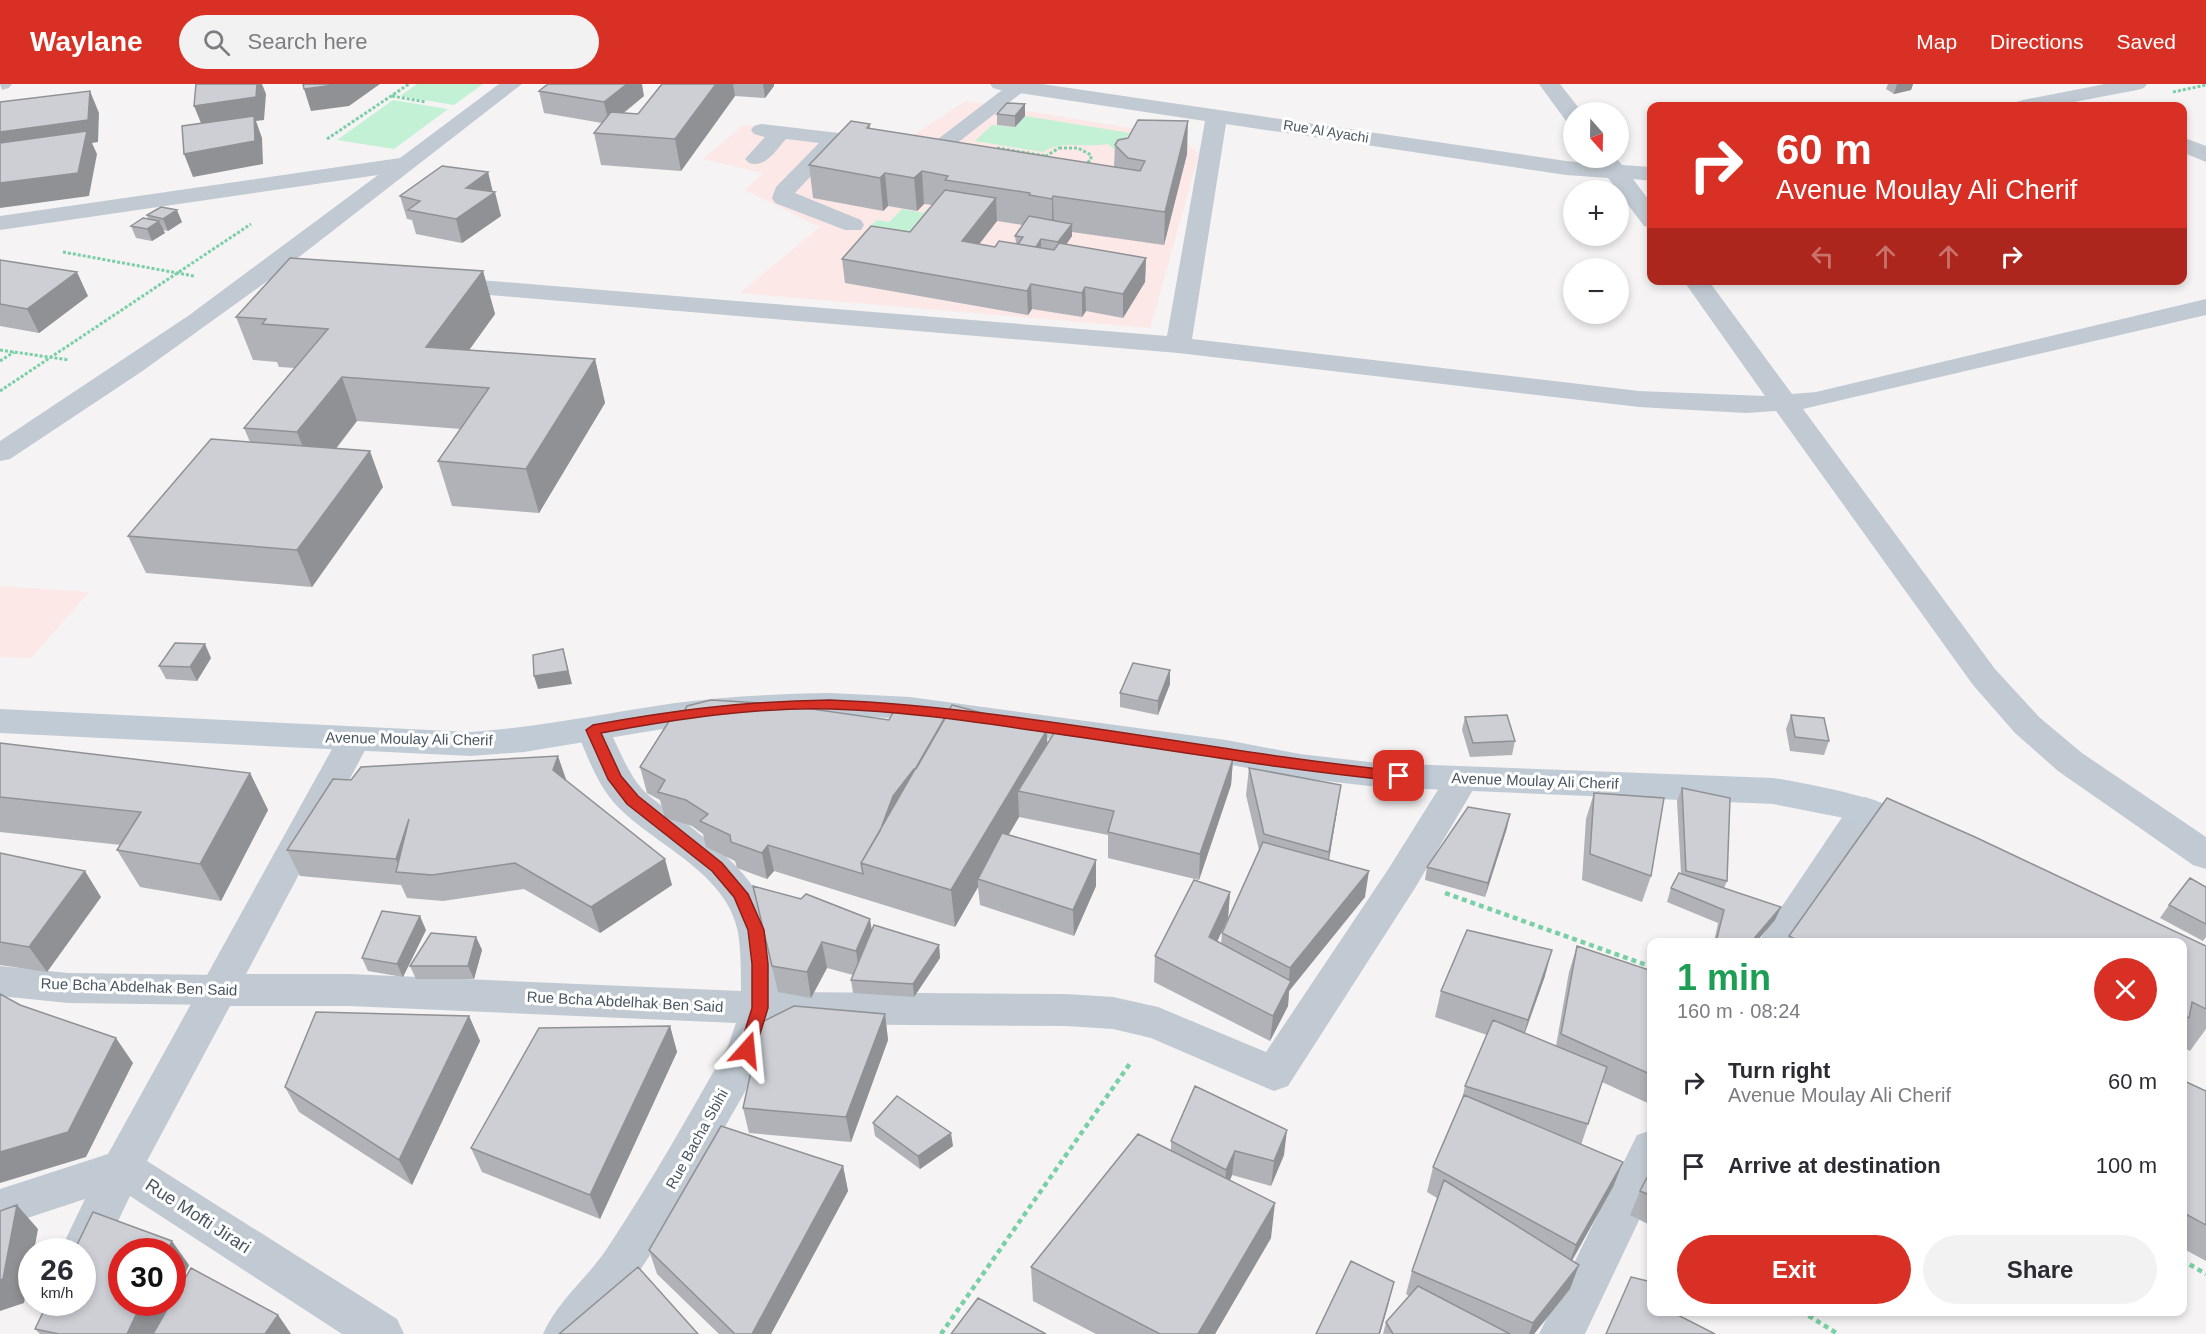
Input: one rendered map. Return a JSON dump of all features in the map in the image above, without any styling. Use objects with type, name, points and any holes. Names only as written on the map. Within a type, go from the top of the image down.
[{"type":"street","points":[[0,453],[246,285],[512,84]]},
{"type":"street","points":[[1549,84],[1563,102]]},
{"type":"street","points":[[2066,84],[2103,102]]},
{"type":"street","points":[[2044,102],[2137,84]]},
{"type":"street","name":"Rue Al Ayachi","points":[[1010,85],[1563,168]]},
{"type":"street","points":[[1178,345],[1217,115]]},
{"type":"street","points":[[2187,146],[2206,155]]},
{"type":"street","points":[[0,223],[406,164]]},
{"type":"street","points":[[1613,168],[1647,214]]},
{"type":"street","name":"Rue Al Ayachi","points":[[1625,168],[1647,173]]},
{"type":"street","points":[[267,269],[350,276]]},
{"type":"street","points":[[421,282],[1178,345],[1639,399],[1746,405],[1786,405],[1845,394],[2206,307]]},
{"type":"street","points":[[1699,285],[1977,668],[2027,725],[2070,762],[2206,855]]},
{"type":"street","name":"Avenue Moulay Ali Cherif","points":[[0,721],[471,744],[593,730],[675,715],[754,706],[830,704],[910,708],[1227,752],[1300,766],[1378,775],[1773,791],[1811,795],[1865,810],[1947,847]]},
{"type":"street","name":"Rue Bacha Sbihi","points":[[566,1334],[619,1268],[664,1198],[747,1050],[760,1008],[756,930],[741,894],[717,867],[633,800],[615,779],[593,730]]},
{"type":"street","points":[[88,1238],[122,1168],[354,739]]},
{"type":"street","points":[[1402,878],[1463,778]]},
{"type":"street","points":[[1780,938],[1865,810]]},
{"type":"street","name":"Rue Bcha Abdelhak Ben Said","points":[[220,990],[349,990],[760,1008],[1066,1010],[1113,1013],[1158,1023],[1274,1074],[1402,878]]},
{"type":"street","points":[[1562,1334],[1647,1158]]},
{"type":"street","points":[[0,1208],[122,1168]]},
{"type":"street","name":"Rue Mofti Jirari","points":[[122,1168],[381,1334]]},
{"type":"lane","points":[[756,159],[771,131],[922,148],[939,146],[1010,85]]},
{"type":"lane","points":[[835,138],[784,192],[783,198],[853,225]]},
{"type":"lane","name":"Rue Bcha Abdelhak Ben Said","points":[[0,981],[78,988],[220,990]]},
{"type":"path","points":[[320,144],[409,84]]},
{"type":"path","points":[[2163,94],[2206,85]]},
{"type":"path","points":[[1059,148],[1078,148],[1091,155],[1091,160],[1079,167],[1059,167],[1047,160],[1051,151],[1059,148]]},
{"type":"path","points":[[0,391],[174,273],[255,222]]},
{"type":"path","points":[[58,251],[246,285]]},
{"type":"path","points":[[0,350],[126,369]]},
{"type":"path","points":[[0,361],[14,352]]},
{"type":"path","points":[[1402,878],[1647,965]]},
{"type":"path","points":[[941,1334],[1158,1023]]},
{"type":"path","points":[[2187,1263],[2206,1274]]},
{"type":"path","points":[[970,1295],[980,1300]]},
{"type":"path","points":[[1809,1316],[1838,1334]]},
{"type":"shaded area","points":[[966,101],[1178,136],[1199,154],[1150,328],[740,293],[820,227],[745,190],[763,173],[703,159],[743,125],[909,138]]},
{"type":"shaded area","points":[[0,586],[89,592],[31,658],[0,657]]},
{"type":"green space","points":[[417,84],[483,84],[454,105],[400,96]]},
{"type":"green space","points":[[393,100],[448,109],[394,149],[337,140]]},
{"type":"green space","points":[[1025,116],[1130,133],[1115,150],[1108,144],[1066,145],[1043,152],[975,141],[992,125],[1015,127]]},
{"type":"green space","points":[[929,207],[944,210],[914,243],[863,233],[877,220],[889,222],[902,209],[923,213]]},
{"type":"building","points":[[196,84],[257,84],[256,97],[194,106]]},
{"type":"building","points":[[303,84],[341,84],[304,89]]},
{"type":"building","points":[[548,84],[627,84],[604,102],[539,91]]},
{"type":"building","points":[[662,84],[716,84],[675,139],[594,133],[611,112],[638,114]]},
{"type":"building","points":[[90,91],[88,120],[0,132],[0,102]]},
{"type":"building","points":[[1007,103],[1025,104],[1015,116],[997,114]]},
{"type":"building","points":[[254,116],[255,141],[184,154],[182,126]]},
{"type":"building","points":[[1138,120],[1188,121],[1165,212],[1053,196],[1052,199],[1029,195],[1030,193],[945,180],[948,176],[922,171],[914,178],[885,173],[880,178],[809,165],[851,121],[870,124],[867,128],[1140,171],[1145,161],[1128,158],[1115,145],[1118,140],[1128,138]]},
{"type":"building","points":[[87,131],[78,173],[0,183],[0,143]]},
{"type":"building","points":[[442,166],[488,172],[466,188],[495,192],[456,219],[408,210],[420,201],[400,196]]},
{"type":"building","points":[[945,190],[996,198],[962,241],[995,247],[999,241],[1054,250],[1059,243],[1146,258],[1123,294],[1085,287],[1082,293],[1031,284],[1027,291],[842,259],[871,226],[910,232]]},
{"type":"building","points":[[161,207],[177,210],[163,219],[147,215]]},
{"type":"building","points":[[1029,216],[1072,224],[1058,242],[1041,239],[1036,247],[1018,244],[1023,237],[1015,236]]},
{"type":"building","points":[[143,218],[159,221],[147,229],[131,226]]},
{"type":"building","points":[[290,258],[483,271],[426,347],[595,359],[526,469],[438,461],[489,388],[342,377],[297,432],[244,428],[328,329],[262,324],[266,319],[236,317]]},
{"type":"building","points":[[0,260],[77,272],[27,309],[0,304]]},
{"type":"building","points":[[211,439],[370,451],[297,550],[128,536]]},
{"type":"building","points":[[175,643],[205,644],[190,667],[159,666]]},
{"type":"building","points":[[563,649],[568,671],[534,676],[533,655]]},
{"type":"building","points":[[1133,663],[1170,670],[1158,701],[1120,693]]},
{"type":"building","points":[[711,700],[777,704],[889,720],[897,705],[947,715],[916,769],[893,796],[880,831],[861,863],[863,874],[768,845],[762,853],[731,842],[730,835],[700,821],[708,814],[686,800],[658,792],[665,780],[640,767],[671,718],[681,719],[687,706]]},
{"type":"building","points":[[952,705],[1047,730],[951,890],[861,863]]},
{"type":"building","points":[[1507,715],[1515,741],[1473,743],[1465,717]]},
{"type":"building","points":[[1791,715],[1824,718],[1829,741],[1795,737]]},
{"type":"building","points":[[1054,733],[1233,759],[1200,854],[1108,832],[1114,811],[1018,791]]},
{"type":"building","points":[[0,743],[250,773],[200,864],[117,850],[141,812],[0,797]]},
{"type":"building","points":[[558,756],[553,770],[665,859],[591,907],[515,863],[432,875],[396,872],[409,819],[396,859],[287,850],[333,779],[351,780],[361,767]]},
{"type":"building","points":[[1249,768],[1341,785],[1329,852],[1264,834]]},
{"type":"building","points":[[1682,788],[1730,798],[1727,881],[1686,871]]},
{"type":"building","points":[[1594,793],[1664,798],[1651,876],[1590,854]]},
{"type":"building","points":[[1887,798],[2206,946],[2206,1009],[2192,1002],[2189,1018],[2187,1017],[2187,938],[1793,938],[1789,936]]},
{"type":"building","points":[[1468,807],[1510,814],[1488,883],[1427,867]]},
{"type":"building","points":[[1002,833],[1096,860],[1073,910],[978,879]]},
{"type":"building","points":[[1263,842],[1369,871],[1290,968],[1222,933]]},
{"type":"building","points":[[0,853],[85,871],[29,947],[0,942]]},
{"type":"building","points":[[1679,873],[1781,907],[1754,938],[1717,938],[1724,910],[1671,888]]},
{"type":"building","points":[[2190,878],[2206,887],[2206,924],[2169,905]]},
{"type":"building","points":[[1194,880],[1230,892],[1209,937],[1291,981],[1273,1016],[1155,956]]},
{"type":"building","points":[[753,886],[801,899],[806,894],[870,919],[856,951],[822,942],[807,972],[772,966]]},
{"type":"building","points":[[382,911],[420,916],[397,964],[362,958]]},
{"type":"building","points":[[874,925],[939,945],[913,984],[851,980]]},
{"type":"building","points":[[1467,930],[1552,950],[1528,1020],[1441,991]]},
{"type":"building","points":[[431,933],[476,937],[468,966],[410,966]]},
{"type":"building","points":[[1577,946],[1647,969],[1647,1073],[1561,1034]]},
{"type":"building","points":[[0,994],[20,1005],[116,1038],[68,1132],[0,1152]]},
{"type":"building","points":[[794,1006],[885,1014],[846,1117],[743,1108],[762,1022]]},
{"type":"building","points":[[316,1012],[469,1016],[399,1160],[285,1087]]},
{"type":"building","points":[[1493,1020],[1607,1067],[1588,1124],[1465,1086]]},
{"type":"building","points":[[670,1026],[590,1195],[471,1148],[539,1028]]},
{"type":"building","points":[[2187,1082],[2206,1091],[2206,1225],[2187,1215]]},
{"type":"building","points":[[1195,1086],[1287,1130],[1274,1161],[1235,1151],[1226,1170],[1171,1141]]},
{"type":"building","points":[[1464,1095],[1623,1162],[1576,1245],[1433,1167]]},
{"type":"building","points":[[897,1096],[951,1133],[918,1156],[873,1123]]},
{"type":"building","points":[[721,1126],[843,1166],[752,1334],[735,1334],[649,1250]]},
{"type":"building","points":[[1138,1134],[1275,1203],[1198,1334],[1160,1334],[1031,1267]]},
{"type":"building","points":[[1647,1178],[1647,1194],[1640,1191]]},
{"type":"building","points":[[1444,1180],[1579,1265],[1533,1323],[1412,1271]]},
{"type":"building","points":[[17,1205],[3,1279],[0,1280],[0,1211]]},
{"type":"building","points":[[93,1212],[164,1238],[108,1238],[108,1316],[135,1316],[127,1334],[59,1334],[35,1329],[41,1316],[96,1316],[96,1238],[80,1238]]},
{"type":"building","points":[[1351,1261],[1394,1282],[1379,1334],[1316,1334]]},
{"type":"building","points":[[638,1267],[698,1334],[559,1334]]},
{"type":"building","points":[[191,1268],[278,1315],[265,1334],[153,1334],[163,1316],[186,1316],[186,1277]]},
{"type":"building","points":[[1631,1277],[1647,1281],[1647,1316],[1680,1316],[1715,1334],[1606,1334]]},
{"type":"building","points":[[1418,1286],[1510,1334],[1393,1334],[1386,1322]]},
{"type":"building","points":[[978,1298],[1046,1334],[951,1334]]},
{"type":"route","points":[[747,1050],[760,1008],[760,964],[756,930],[741,894],[717,867],[633,800],[615,779],[593,730],[675,715],[754,706],[830,704],[910,708],[1227,752],[1300,766],[1399,776]]}]
